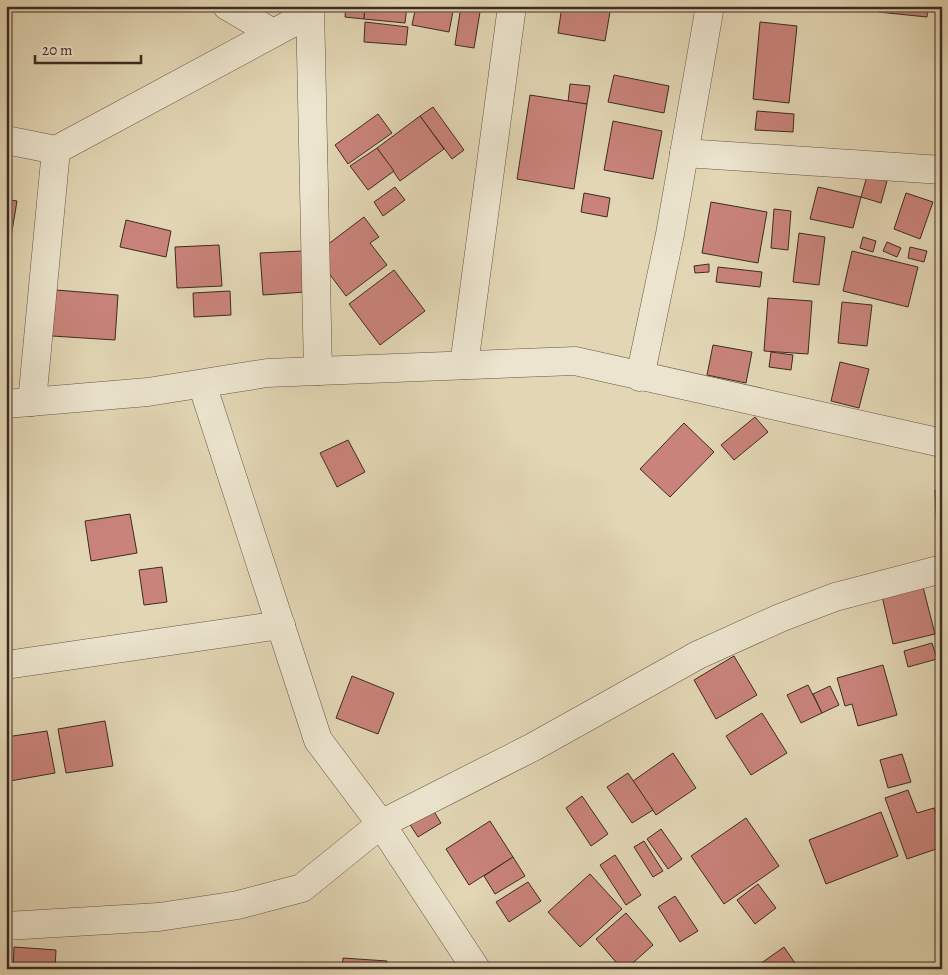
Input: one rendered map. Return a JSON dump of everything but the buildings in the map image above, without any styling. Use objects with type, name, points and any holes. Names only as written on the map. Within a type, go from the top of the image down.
[{"type":"street","points":[[228,6],[272,34]]},
{"type":"street","points":[[464,365],[512,6]]},
{"type":"street","points":[[640,377],[670,234],[710,6]]},
{"type":"street","points":[[6,140],[56,150],[272,34],[310,10]]},
{"type":"street","points":[[310,10],[318,371]]},
{"type":"street","points":[[56,150],[19,403],[148,392],[267,373],[575,361],[942,443]]},
{"type":"street","points":[[684,153],[942,170]]},
{"type":"street","points":[[202,384],[318,740],[381,824],[476,969]]},
{"type":"street","points":[[6,926],[159,917],[238,905],[302,888],[381,824],[533,747],[698,654],[780,618],[835,597],[942,569]]},
{"type":"street","points":[[6,665],[281,625]]}]
